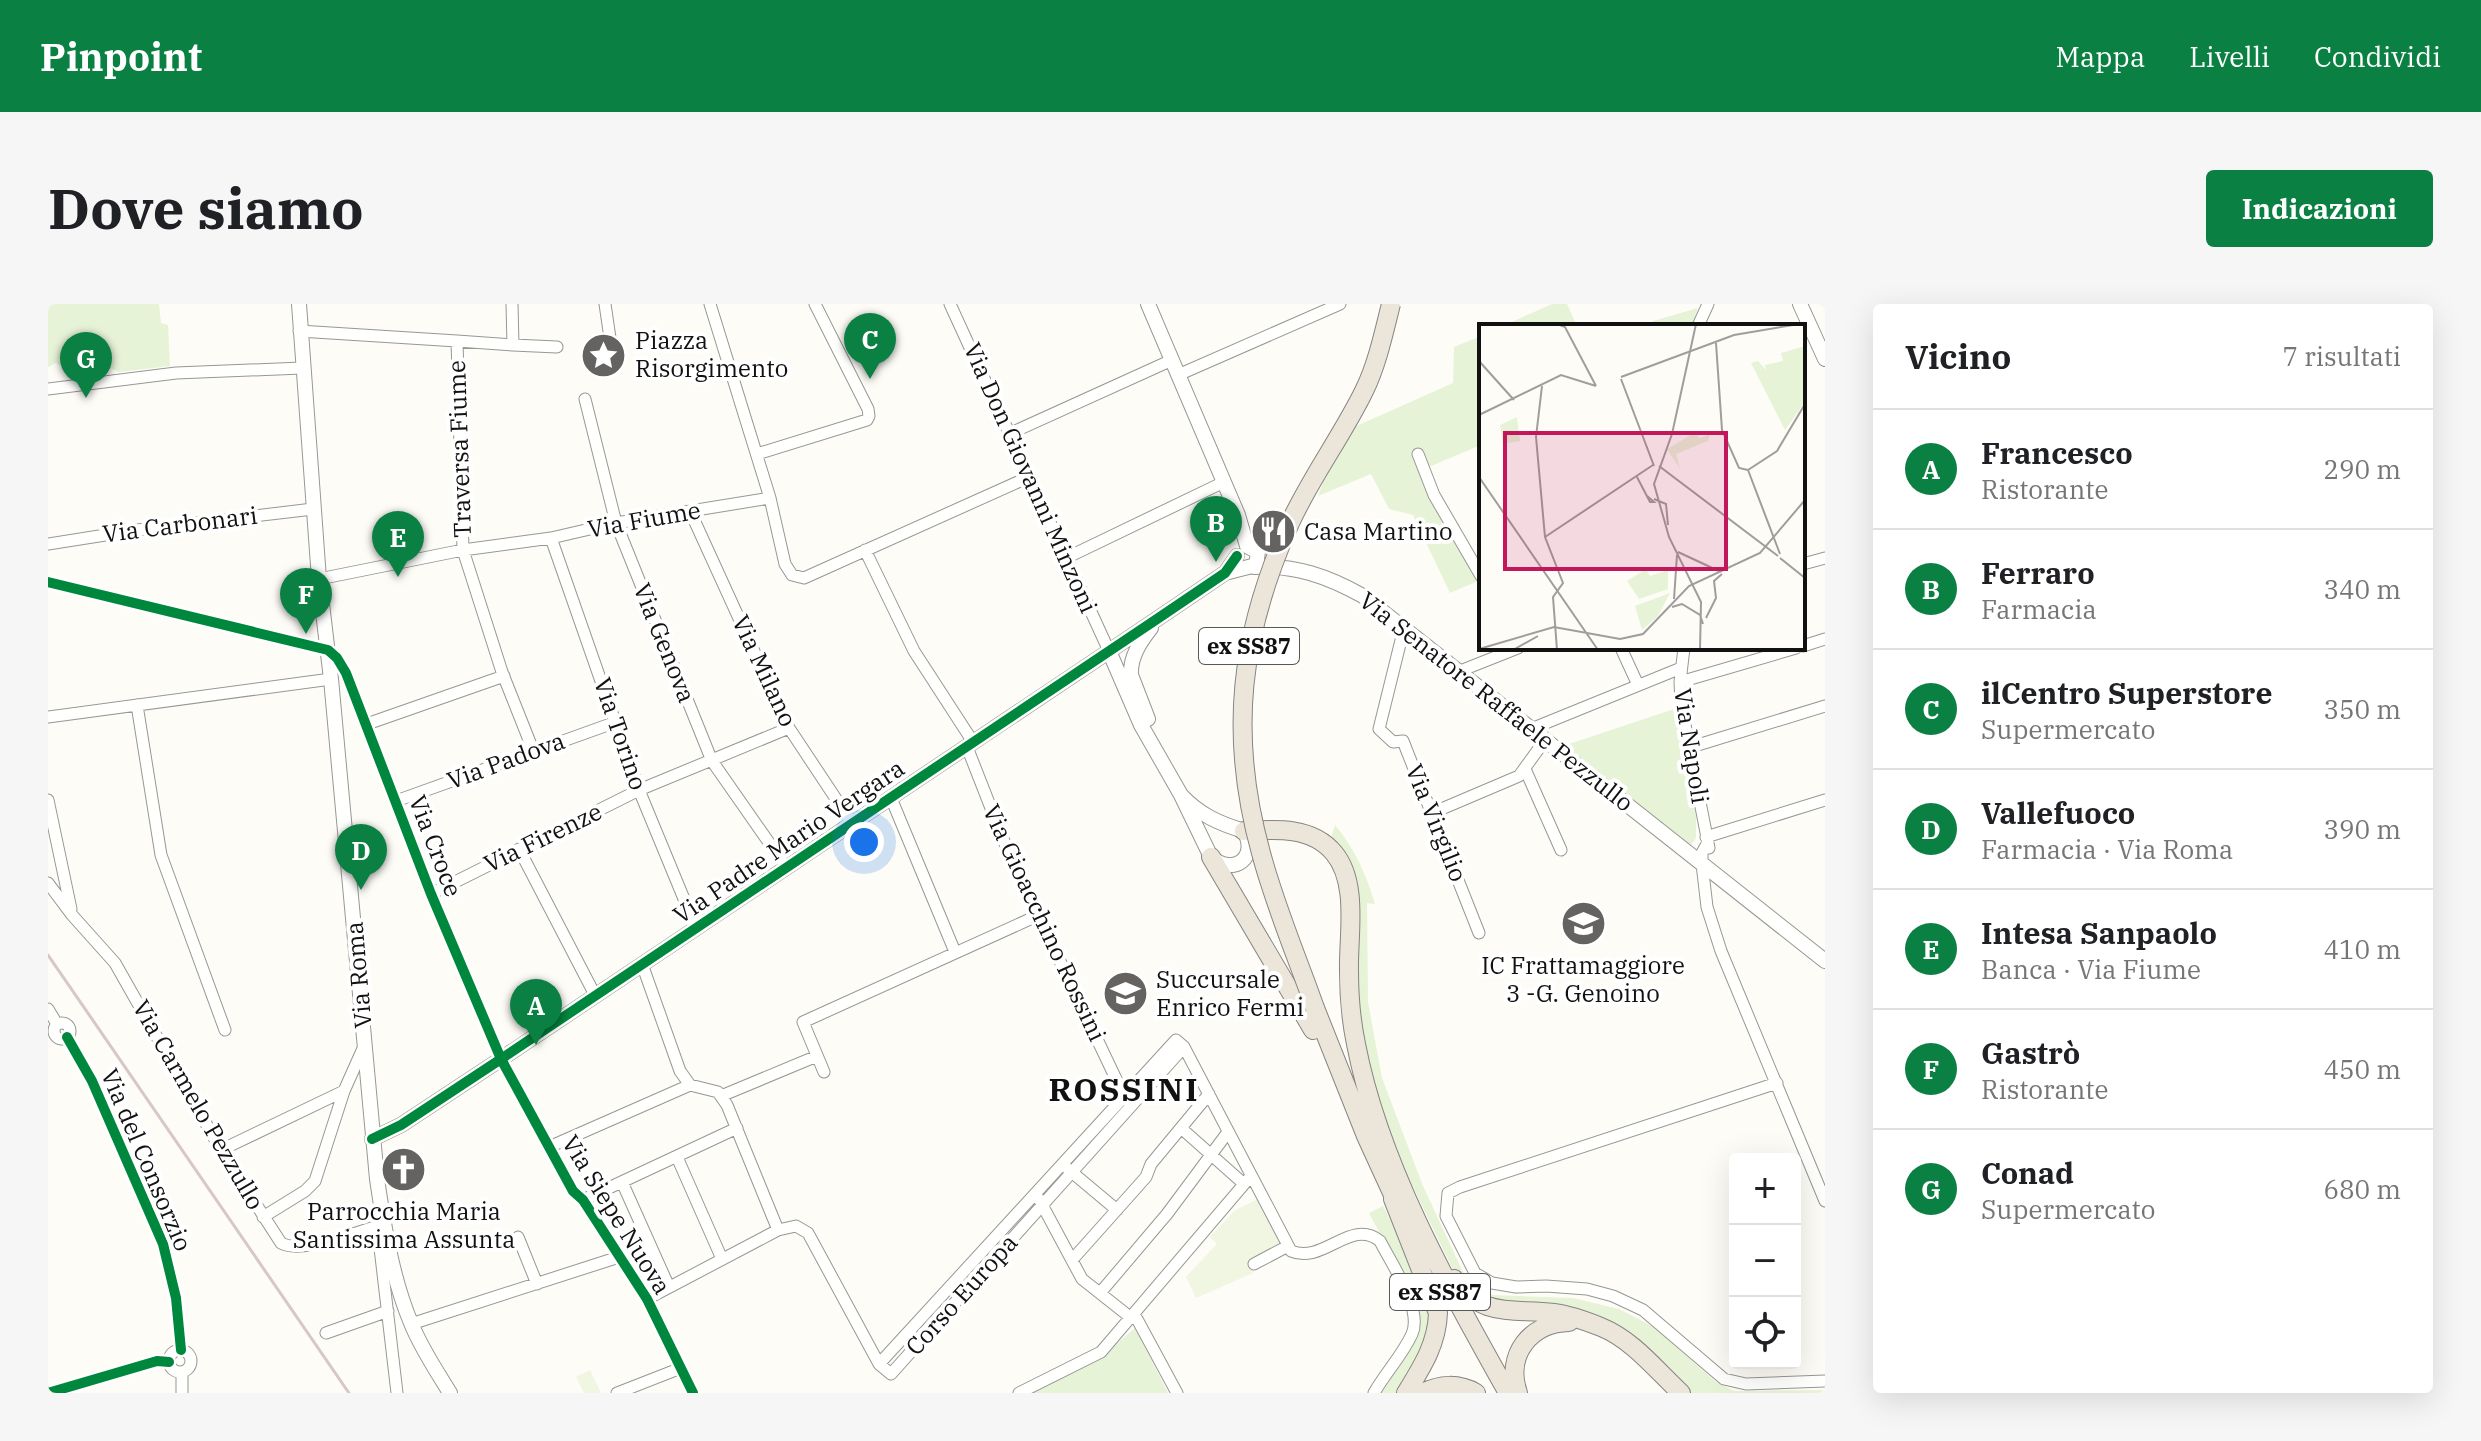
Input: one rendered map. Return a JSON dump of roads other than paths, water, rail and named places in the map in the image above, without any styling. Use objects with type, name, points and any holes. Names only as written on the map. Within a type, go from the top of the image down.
[{"type":"highway","name":"ex SS87","points":[[1391,304],[1366,388],[1292,520],[1254,618],[1242,708],[1243,756],[1249,803],[1261,855],[1315,1008],[1366,1136],[1427,1240],[1508,1393]]},
{"type":"highway","points":[[1244,831],[1304,833],[1324,843],[1343,868],[1348,888],[1349,973],[1355,1041],[1396,1188],[1438,1313],[1432,1348],[1406,1393]]},
{"type":"highway","points":[[1211,857],[1305,1014],[1366,1136]]},
{"type":"highway","name":"ex SS87","points":[[1396,1188],[1441,1294],[1495,1393]]},
{"type":"highway","points":[[1427,1240],[1463,1292],[1476,1302],[1493,1309],[1551,1313],[1585,1321],[1622,1338],[1681,1393]]},
{"type":"highway","points":[[1518,1393],[1515,1363],[1519,1349],[1533,1333],[1548,1325],[1585,1321]]},
{"type":"highway","points":[[1660,1373],[1668,1393]]},
{"type":"highway","points":[[1422,1393],[1438,1386],[1455,1385],[1476,1393]]},
{"type":"street","name":"Via Roma","points":[[299,304],[319,579],[331,679],[372,1139],[385,1224],[400,1289],[411,1324],[450,1393]]},
{"type":"street","points":[[512,304],[513,345]]},
{"type":"street","points":[[605,304],[610,338]]},
{"type":"street","points":[[710,304],[770,498],[785,564],[792,575],[804,578],[1029,477]]},
{"type":"street","points":[[757,454],[867,420],[869,416],[815,304]]},
{"type":"street","name":"Via Don Giovanni Minzoni","points":[[950,304],[1109,651]]},
{"type":"street","points":[[1148,304],[1238,515],[1249,558]]},
{"type":"street","points":[[1178,375],[1340,304]]},
{"type":"street","points":[[1699,324],[1708,304]]},
{"type":"street","points":[[1800,304],[1825,359]]},
{"type":"street","name":"Traversa Fiume","points":[[299,331],[457,341],[463,550],[504,676],[533,750]]},
{"type":"street","points":[[457,341],[557,347]]},
{"type":"street","points":[[1011,433],[1172,360]]},
{"type":"street","points":[[48,389],[176,373],[302,368]]},
{"type":"street","name":"Via Genova","points":[[585,399],[616,523],[712,761],[786,867]]},
{"type":"street","points":[[1418,454],[1434,495],[1479,573]]},
{"type":"street","points":[[1066,558],[1224,482]]},
{"type":"street","name":"Via Fiume","points":[[319,579],[463,550],[551,538],[616,523],[770,498]]},
{"type":"street","name":"Via Carbonari","points":[[48,544],[313,509]]},
{"type":"street","name":"Via Milano","points":[[690,511],[789,728],[852,823]]},
{"type":"street","name":"Via Torino","points":[[551,538],[639,790],[696,928]]},
{"type":"street","name":"Via Gioacchino Rossini","points":[[865,550],[914,651],[970,745],[1009,854],[1127,1102]]},
{"type":"street","name":"Via Senatore Raffaele Pezzullo","points":[[1249,558],[1306,571],[1345,586],[1460,671],[1825,961]]},
{"type":"street","name":"Via Padre Mario Vergara","points":[[372,1139],[401,1125],[501,1059],[1249,558]]},
{"type":"street","points":[[1805,563],[1825,558]]},
{"type":"street","points":[[48,582],[328,650]]},
{"type":"street","points":[[1157,619],[1143,638],[1131,667],[1161,761]]},
{"type":"street","name":"Via Virgilio","points":[[1404,628],[1379,729],[1393,742],[1403,741],[1479,933]]},
{"type":"street","points":[[1805,645],[1825,639]]},
{"type":"street","name":"Via Croce","points":[[328,650],[346,673],[431,894],[501,1059]]},
{"type":"street","points":[[1460,671],[1511,650]]},
{"type":"street","points":[[1622,650],[1638,685]]},
{"type":"street","name":"Via Napoli","points":[[1684,650],[1680,682],[1688,748],[1709,856],[1702,864]]},
{"type":"street","points":[[1680,682],[1788,650]]},
{"type":"street","points":[[1109,651],[1141,725],[1181,795],[1211,857],[1228,866],[1238,864],[1245,858],[1249,839],[1244,831],[1217,823],[1195,810],[1181,795]]},
{"type":"street","points":[[1531,729],[1681,668]]},
{"type":"street","points":[[367,724],[504,676]]},
{"type":"street","points":[[48,717],[331,679]]},
{"type":"street","points":[[137,705],[161,855],[225,1030]]},
{"type":"street","points":[[1688,748],[1825,706]]},
{"type":"street","name":"Via Padova","points":[[396,801],[616,722]]},
{"type":"street","name":"Via Firenze","points":[[431,894],[639,790],[789,728]]},
{"type":"street","points":[[1432,813],[1519,776],[1545,740]]},
{"type":"street","points":[[1525,769],[1561,850]]},
{"type":"street","points":[[891,798],[955,952]]},
{"type":"street","points":[[48,800],[72,915]]},
{"type":"street","points":[[1707,840],[1825,800]]},
{"type":"street","points":[[519,849],[595,995]]},
{"type":"street","points":[[1702,864],[1707,907],[1721,951],[1825,1201]]},
{"type":"street","name":"Via Carmelo Pezzullo","points":[[48,883],[115,963],[221,1150],[281,1243],[289,1248],[385,1224]]},
{"type":"street","points":[[824,1072],[803,1022],[1039,915]]},
{"type":"street","points":[[642,964],[680,1071],[690,1085]]},
{"type":"street","points":[[48,1009],[53,1033]]},
{"type":"street","name":"Via del Consorzio","points":[[53,1033],[59,1039],[67,1037],[92,1081],[163,1244],[176,1298],[181,1350]]},
{"type":"street","points":[[263,1217],[305,1191],[315,1181],[344,1091],[365,1044]]},
{"type":"street","points":[[1177,1393],[1137,1319],[1130,1317],[1082,1279],[1039,1199],[1180,1044],[1228,1132],[1248,1180],[1291,1251],[1307,1256],[1359,1233],[1374,1236],[1380,1241],[1413,1306],[1415,1323],[1408,1341],[1374,1393]]},
{"type":"street","points":[[721,1096],[817,1056]]},
{"type":"street","name":"Via Siepe Nuova","points":[[501,1059],[573,1191],[583,1200],[647,1299],[693,1393]]},
{"type":"street","points":[[1777,1083],[1460,1187],[1448,1193],[1446,1216],[1475,1273],[1492,1283],[1516,1287],[1587,1289],[1613,1296],[1643,1310],[1724,1379],[1746,1384],[1825,1381]]},
{"type":"street","points":[[549,1147],[690,1085],[718,1092],[721,1096],[778,1230],[647,1299]]},
{"type":"street","points":[[221,1150],[344,1091]]},
{"type":"street","points":[[1072,1260],[1146,1177],[1151,1164],[1209,1094]]},
{"type":"street","points":[[583,1200],[737,1128]]},
{"type":"street","points":[[1181,1128],[1211,1155],[1248,1180]]},
{"type":"street","points":[[1100,1293],[1167,1214],[1228,1132]]},
{"type":"street","points":[[677,1157],[722,1259]]},
{"type":"street","points":[[1067,1168],[1117,1210]]},
{"type":"street","points":[[1019,1393],[1101,1352],[1248,1180]]},
{"type":"street","points":[[622,1182],[669,1287]]},
{"type":"street","name":"Corso Europa","points":[[778,1230],[796,1226],[808,1233],[879,1364],[891,1374],[1039,1199]]},
{"type":"street","name":"Corso Europa","points":[[879,1364],[1039,1199]]},
{"type":"street","points":[[385,1224],[380,1248],[397,1393]]},
{"type":"street","points":[[518,1237],[537,1284]]},
{"type":"street","points":[[1254,1264],[1288,1246]]},
{"type":"street","points":[[411,1324],[619,1257]]},
{"type":"street","points":[[326,1333],[388,1311]]},
{"type":"street","points":[[181,1350],[188,1353],[191,1366],[182,1373],[175,1372],[169,1362],[174,1352],[181,1350]]},
{"type":"street","points":[[48,1393],[157,1361],[169,1362]]},
{"type":"street","points":[[617,1393],[681,1368]]},
{"type":"street","points":[[182,1373],[182,1393]]},
{"type":"railway","points":[[48,955],[349,1393]]},
{"type":"place","name":"Piazza Risorgimento","points":[[604,355]]},
{"type":"place","name":"ilCentro Superstore","points":[[870,379]]},
{"type":"place","name":"Conad","points":[[86,398]]},
{"type":"place","name":"Casa Martino","points":[[1273,532]]},
{"type":"place","name":"Ferraro","points":[[1216,562]]},
{"type":"place","name":"Intesa Sanpaolo","points":[[398,577]]},
{"type":"place","name":"Gastrò","points":[[306,634]]},
{"type":"place","name":"Vallefuoco","points":[[361,890]]},
{"type":"place","name":"IC Frattamaggiore 3 -G. Genoino","points":[[1583,924]]},
{"type":"place","name":"Succursale Enrico Fermi","points":[[1125,994]]},
{"type":"place","name":"Francesco","points":[[536,1045]]},
{"type":"place","name":"Parrocchia Maria Santissima Assunta","points":[[404,1170]]},
{"type":"district","name":"ROSSINI","points":[[1124,1090]]}]
